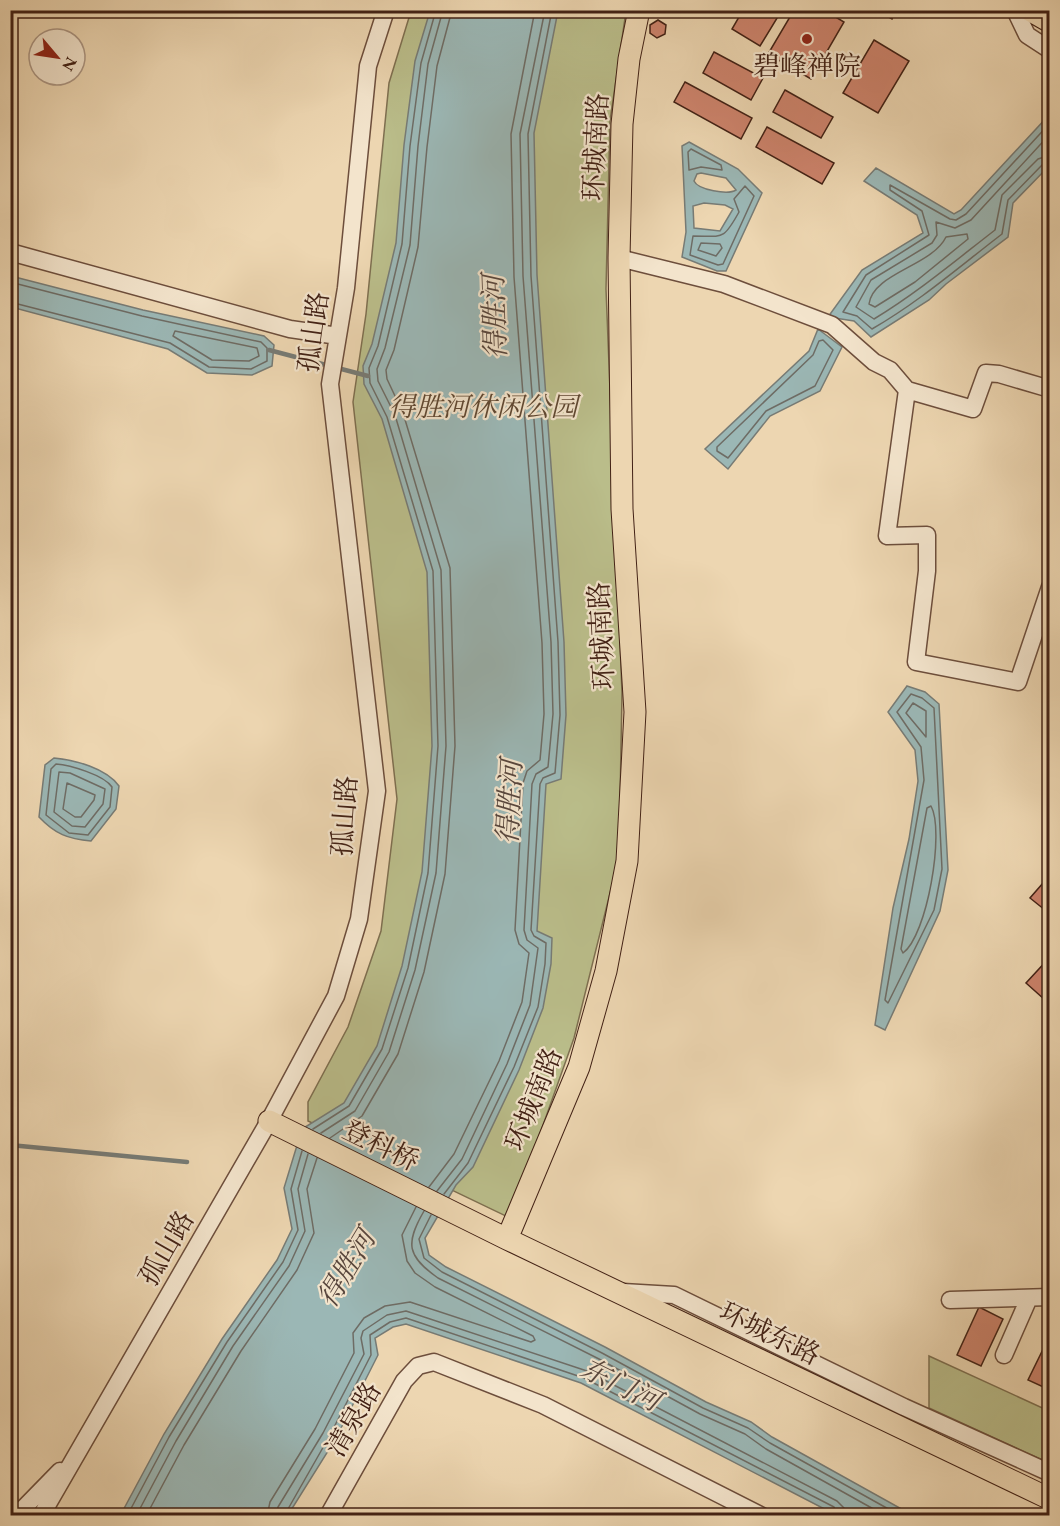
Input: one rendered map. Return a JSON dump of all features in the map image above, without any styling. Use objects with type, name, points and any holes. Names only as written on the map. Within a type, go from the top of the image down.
[{"type":"main road","name":"环城南路","points":[[507,1239],[579,1067],[606,971],[627,861],[635,712],[622,509],[619,258],[622,124],[629,59],[639,10]]},
{"type":"main road","points":[[1029,10],[1050,22]]},
{"type":"main road","name":"登科桥","points":[[269,1121],[467,1219]]},
{"type":"main road","name":"环城东路","points":[[467,1219],[1050,1498]]},
{"type":"street","name":"孤山路","points":[[41,1515],[269,1121],[336,996],[359,918],[377,791],[330,384],[346,288],[368,66],[386,10]]},
{"type":"street","points":[[1015,10],[1027,35],[1050,50]]},
{"type":"street","points":[[10,252],[290,329],[338,336]]},
{"type":"street","points":[[619,258],[724,285],[832,325],[874,362],[890,370],[907,390],[973,409],[986,374],[999,374],[1050,389]]},
{"type":"street","points":[[907,390],[887,536],[927,535],[927,572],[916,662],[1018,682],[1050,587]]},
{"type":"street","points":[[617,1292],[674,1295],[904,1407],[1050,1473]]},
{"type":"street","points":[[950,1300],[1050,1297]]},
{"type":"street","points":[[1004,1355],[1029,1298]]},
{"type":"street","name":"清泉路","points":[[328,1515],[404,1381],[418,1366],[434,1362],[543,1405],[762,1515]]},
{"type":"street","points":[[16,1515],[72,1460]]},
{"type":"green space","name":"得胜河休闲公园","points":[[411,11],[626,11],[610,121],[606,289],[622,693],[619,857],[574,1038],[510,1218],[308,1121],[308,1102],[348,1027],[381,931],[397,799],[353,402],[366,314],[389,83]]},
{"type":"green space","points":[[929,1356],[1049,1411],[1049,1463],[929,1408]]},
{"type":"water","name":"得胜河休闲公园","points":[[430,11],[558,11],[534,133],[537,275],[564,642],[566,715],[561,779],[546,784],[537,931],[552,938],[551,964],[543,1008],[519,1070],[473,1167],[456,1185],[425,1238],[429,1255],[446,1267],[605,1347],[706,1402],[751,1422],[772,1437],[905,1511],[924,1510],[939,1515],[836,1515],[581,1383],[406,1324],[393,1327],[375,1338],[378,1355],[335,1440],[288,1515],[120,1516],[164,1434],[222,1339],[277,1260],[292,1229],[284,1188],[302,1129],[344,1103],[377,1046],[402,966],[422,872],[432,746],[427,572],[382,419],[364,384],[363,366],[372,344],[396,243],[404,145],[415,61]]},
{"type":"water","points":[[1049,115],[1049,166],[1013,203],[1008,237],[946,284],[929,300],[871,337],[854,321],[828,317],[862,270],[923,233],[917,215],[864,181],[876,168],[954,214],[961,210]]},
{"type":"water","points":[[689,142],[738,169],[762,193],[726,271],[717,271],[682,257],[686,232],[682,146]],"holes":[[[697,174],[726,178],[736,190],[720,192],[701,187],[694,181]],[[704,203],[725,205],[733,209],[720,231],[694,228],[693,206]]]},
{"type":"water","points":[[11,276],[143,310],[264,336],[274,345],[272,366],[252,375],[207,373],[168,349],[11,307]]},
{"type":"water","points":[[818,329],[842,347],[820,391],[770,416],[728,469],[705,449],[809,351]]},
{"type":"water","points":[[907,686],[925,692],[939,704],[948,870],[940,911],[885,1030],[875,1025],[893,908],[909,839],[918,781],[915,750],[888,712]]},
{"type":"water","points":[[54,758],[80,763],[98,770],[119,786],[116,809],[91,841],[62,835],[39,817],[45,765]]},
{"type":"building","points":[[743,10],[782,10],[760,46],[732,29]]},
{"type":"building","points":[[794,10],[824,10],[844,22],[811,79],[768,54]]},
{"type":"building","points":[[876,10],[896,10],[892,19]]},
{"type":"building","points":[[658,20],[666,25],[665,34],[657,38],[650,33],[650,25]]},
{"type":"building","points":[[874,40],[909,61],[878,113],[843,93]]},
{"type":"building","points":[[714,52],[763,78],[751,100],[703,73]]},
{"type":"building","points":[[685,82],[752,118],[741,139],[674,102]]},
{"type":"building","points":[[785,90],[833,117],[821,138],[773,112]]},
{"type":"building","points":[[767,127],[834,163],[822,184],[756,147]]},
{"type":"building","points":[[1050,875],[1050,914],[1030,898]]},
{"type":"building","points":[[1050,957],[1050,994],[1044,999],[1026,983]]},
{"type":"building","points":[[979,1307],[1003,1319],[981,1366],[957,1355]]},
{"type":"building","points":[[1050,1335],[1050,1390],[1028,1380]]},
{"type":"waterway","points":[[269,350],[368,376]]},
{"type":"waterway","points":[[10,1145],[187,1162]]},
{"type":"place","name":"碧峰禅院","points":[[807,39]]},
{"type":"water label","name":"得胜河","points":[[494,317]]},
{"type":"water label","name":"得胜河","points":[[509,802]]},
{"type":"water label","name":"得胜河","points":[[346,1268]]},
{"type":"water label","name":"东门河","points":[[621,1384]]}]
